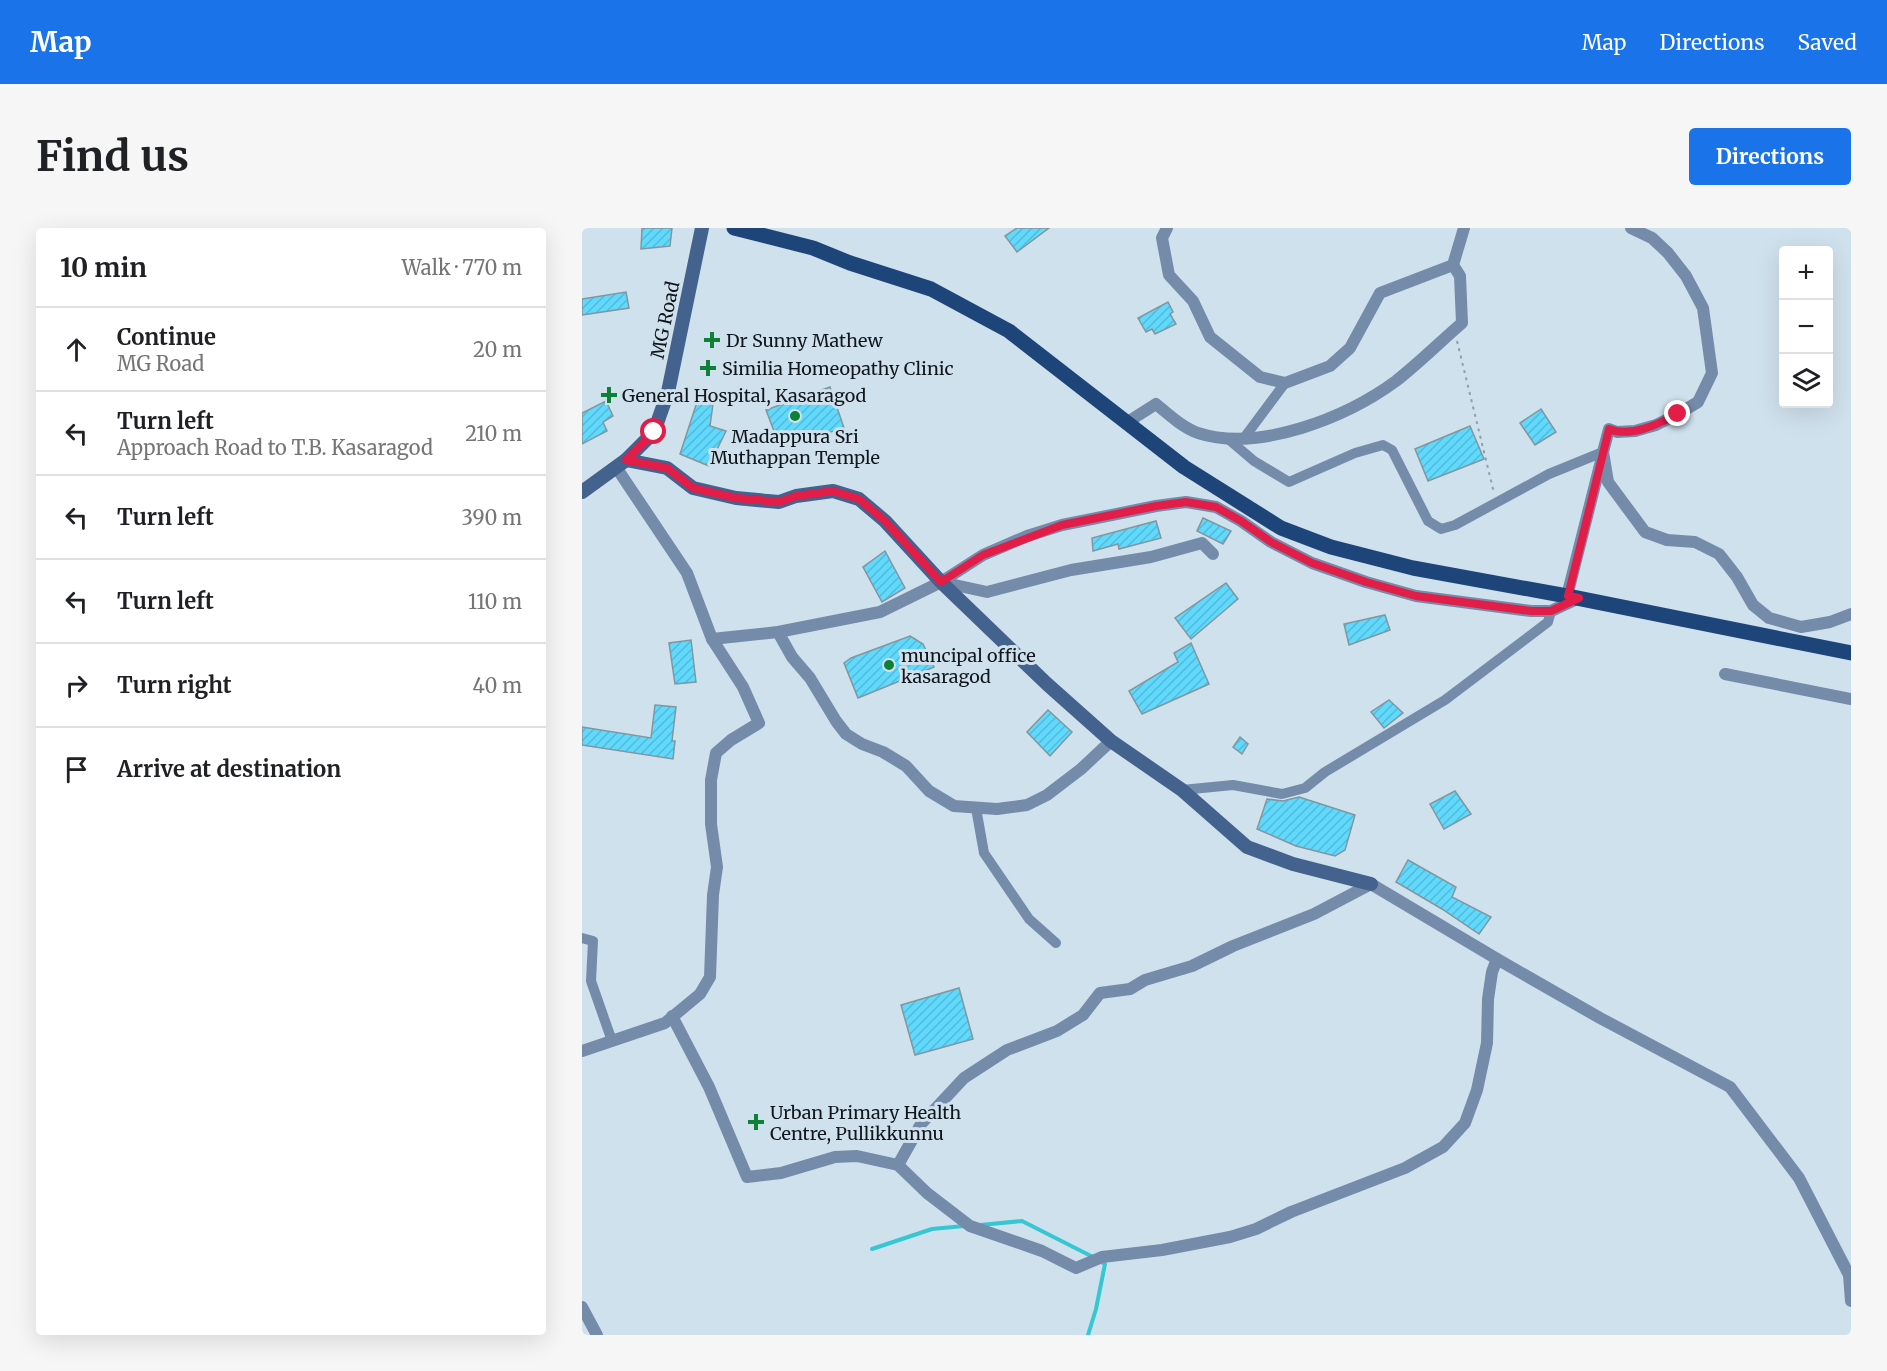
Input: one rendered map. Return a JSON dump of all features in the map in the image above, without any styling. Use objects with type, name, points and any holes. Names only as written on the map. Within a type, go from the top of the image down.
[{"type":"main road","name":"MG Road","points":[[582,492],[621,464],[654,432],[668,392],[702,228]]},
{"type":"main road","points":[[734,228],[813,248],[850,263],[932,289],[1009,331],[1184,467],[1281,528],[1331,547],[1413,568],[1573,597],[1851,653]]},
{"type":"main road","points":[[621,464],[667,468],[693,488],[736,498],[779,502],[796,496],[833,491],[859,499],[885,521],[941,582],[1047,684],[1111,741],[1182,790],[1246,847],[1293,864],[1371,884]]},
{"type":"street","points":[[1167,228],[1162,238],[1169,275],[1193,301],[1210,337],[1260,377],[1285,383]]},
{"type":"street","points":[[1126,423],[1156,404],[1175,420],[1197,432],[1227,438],[1268,437],[1305,427],[1370,398],[1397,380],[1462,324],[1460,276],[1453,265],[1464,228]]},
{"type":"street","points":[[712,639],[778,632],[880,612],[941,582],[983,555],[1053,528],[1156,506],[1186,502],[1216,507],[1271,542],[1312,563],[1366,582],[1416,596],[1531,611],[1551,611],[1573,597],[1609,429],[1617,432],[1635,430],[1656,425],[1678,414],[1698,402],[1712,373],[1703,308],[1690,284],[1668,253],[1652,238],[1632,228]]},
{"type":"street","points":[[1244,438],[1285,383],[1330,366],[1350,348],[1380,293],[1453,265]]},
{"type":"street","points":[[1227,438],[1254,461],[1289,482],[1355,453],[1383,445],[1392,450],[1428,521],[1441,529],[1455,525],[1549,474],[1603,452]]},
{"type":"street","points":[[1603,452],[1608,482],[1645,532],[1666,540],[1695,542],[1719,554],[1737,577],[1753,605],[1769,618],[1802,627],[1830,622],[1851,614]]},
{"type":"street","points":[[582,1051],[665,1023],[699,994],[710,976],[713,895],[717,867],[711,824],[711,780],[716,753],[731,740],[759,723],[743,687],[712,639],[687,573],[621,464]]},
{"type":"street","points":[[941,582],[987,592],[1071,570],[1151,557],[1202,543],[1213,554]]},
{"type":"street","points":[[1182,790],[1233,785],[1282,794],[1305,788],[1325,772],[1445,700],[1548,622],[1551,611]]},
{"type":"street","points":[[778,632],[792,657],[810,678],[846,734],[906,766],[929,791],[954,806],[997,809],[1027,805],[1047,795],[1081,769],[1111,741]]},
{"type":"street","points":[[1725,674],[1851,699]]},
{"type":"street","points":[[976,808],[984,853],[1029,919],[1056,943]]},
{"type":"street","points":[[898,1165],[921,1124],[964,1078],[1007,1050],[1057,1031],[1083,1016],[1100,993],[1130,989],[1145,980],[1192,966],[1233,946],[1314,914],[1371,884],[1600,1018],[1730,1087],[1799,1178],[1849,1275],[1851,1301]]},
{"type":"street","points":[[582,938],[593,941],[591,981],[612,1041]]},
{"type":"street","points":[[672,1016],[709,1087],[747,1178],[781,1173],[835,1157],[857,1156],[898,1165],[934,1199],[970,1226],[1042,1251],[1076,1268],[1102,1257],[1180,1247],[1256,1229],[1290,1212],[1406,1168],[1443,1148],[1465,1123],[1480,1078],[1486,1043],[1492,972],[1497,959]]},
{"type":"street","points":[[582,1307],[597,1335]]},
{"type":"path","points":[[1454,331],[1497,502]]},
{"type":"building","points":[[642,228],[672,228],[670,246],[641,249]]},
{"type":"building","points":[[1017,228],[1049,228],[1017,252],[1005,236]]},
{"type":"building","points":[[626,292],[629,308],[582,315],[582,299]]},
{"type":"building","points":[[1168,302],[1173,312],[1170,314],[1176,324],[1155,334],[1152,329],[1146,332],[1138,318]]},
{"type":"building","points":[[830,387],[844,428],[780,447],[766,410]]},
{"type":"building","points":[[606,401],[613,416],[603,422],[607,431],[582,444],[582,413]]},
{"type":"building","points":[[697,402],[713,404],[710,426],[726,431],[709,466],[680,454]]},
{"type":"building","points":[[1541,409],[1556,432],[1535,445],[1520,423]]},
{"type":"building","points":[[1470,426],[1484,459],[1428,481],[1415,449]]},
{"type":"building","points":[[1203,518],[1231,531],[1223,544],[1197,531]]},
{"type":"building","points":[[1156,521],[1161,538],[1119,549],[1118,544],[1093,551],[1092,538]]},
{"type":"building","points":[[885,551],[905,588],[882,602],[863,567]]},
{"type":"building","points":[[1226,583],[1238,599],[1191,639],[1175,618]]},
{"type":"building","points":[[1385,615],[1390,630],[1349,645],[1344,624]]},
{"type":"building","name":"muncipal office kasaragod","points":[[910,636],[923,644],[934,667],[858,698],[844,663],[851,658]]},
{"type":"building","points":[[691,640],[696,682],[675,684],[669,643]]},
{"type":"building","points":[[1191,643],[1209,684],[1142,714],[1129,691],[1178,662],[1174,653]]},
{"type":"building","points":[[1389,700],[1403,713],[1384,728],[1371,712]]},
{"type":"building","points":[[655,705],[676,707],[672,741],[675,741],[673,759],[582,745],[582,727],[651,738]]},
{"type":"building","points":[[1048,710],[1072,732],[1050,756],[1027,732]]},
{"type":"building","points":[[1240,737],[1248,744],[1242,754],[1233,747]]},
{"type":"building","points":[[1455,791],[1471,814],[1444,829],[1430,804]]},
{"type":"building","points":[[1299,797],[1355,815],[1345,850],[1335,856],[1296,846],[1257,829],[1267,799],[1283,801]]},
{"type":"building","points":[[1408,860],[1456,887],[1452,897],[1491,917],[1479,934],[1396,882]]},
{"type":"building","points":[[959,988],[973,1039],[915,1055],[901,1005]]},
{"type":"waterway","points":[[980,1225],[1022,1221],[1093,1257]]},
{"type":"waterway","points":[[872,1249],[932,1229],[964,1226]]},
{"type":"waterway","points":[[1088,1335],[1105,1264],[1099,1261]]},
{"type":"place","name":"Dr Sunny Mathew","points":[[712,340]]},
{"type":"place","name":"Similia Homeopathy Clinic","points":[[708,368]]},
{"type":"place","name":"General Hospital, Kasaragod","points":[[609,395]]},
{"type":"place","name":"Madappura Sri Muthappan Temple","points":[[795,416]]},
{"type":"place","name":"muncipal office kasaragod","points":[[889,665]]},
{"type":"place","name":"Urban Primary Health Centre, Pullikkunnu","points":[[756,1122]]},
{"type":"route","points":[[654,432],[626,460],[667,468],[693,488],[736,498],[779,502],[796,496],[833,491],[859,499],[885,521],[941,582],[983,555],[1062,525],[1186,502],[1216,507],[1271,542],[1312,563],[1366,582],[1416,596],[1531,611],[1551,611],[1579,598],[1568,596],[1609,429],[1617,432],[1635,430],[1656,425],[1678,414]]}]
